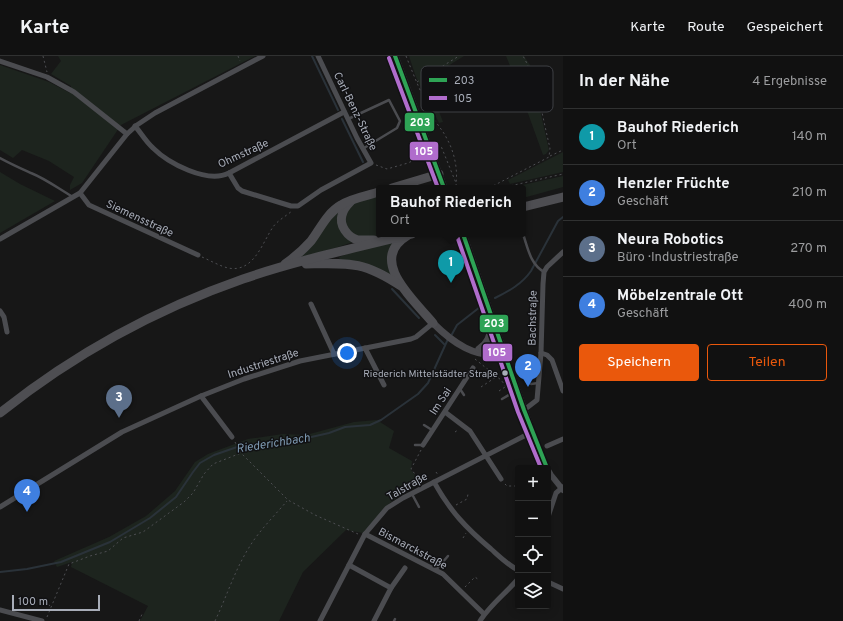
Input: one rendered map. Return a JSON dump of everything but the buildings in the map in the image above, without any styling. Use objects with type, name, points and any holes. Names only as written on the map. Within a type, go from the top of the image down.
[{"type":"highway","points":[[402,185],[439,174]]},
{"type":"highway","points":[[286,266],[300,254],[334,210],[340,205],[376,193]]},
{"type":"highway","points":[[526,206],[563,196]]},
{"type":"highway","points":[[352,200],[342,214],[341,221],[346,232],[358,240],[389,240]]},
{"type":"highway","points":[[0,413],[62,367],[134,325],[171,307],[244,278],[400,237]]},
{"type":"highway","points":[[407,237],[401,241],[392,254],[391,263],[394,273],[401,286],[433,323]]},
{"type":"highway","points":[[286,266],[354,264],[373,269],[401,286]]},
{"type":"main road","points":[[395,56],[443,185]]},
{"type":"main road","points":[[433,323],[457,343],[469,349],[486,355],[504,353],[463,237]]},
{"type":"main road","points":[[479,349],[487,342],[493,320]]},
{"type":"main road","points":[[469,349],[479,349],[501,342]]},
{"type":"street","points":[[0,239],[80,193],[127,134],[136,126],[155,113],[263,56]]},
{"type":"street","name":"Carl-Benz-Straße","points":[[298,206],[321,190],[371,163],[344,112],[318,56]]},
{"type":"street","points":[[0,61],[47,77],[74,92],[127,134]]},
{"type":"street","name":"Ohmstraße","points":[[136,126],[153,149],[178,166],[204,175],[220,176],[229,173],[344,112]]},
{"type":"street","points":[[229,173],[238,188],[242,191],[298,206]]},
{"type":"street","name":"Siemensstraße","points":[[80,193],[89,205],[198,256]]},
{"type":"street","points":[[542,270],[563,252]]},
{"type":"street","name":"Bachstraße","points":[[524,410],[537,400],[541,353],[542,270]]},
{"type":"street","points":[[311,304],[334,354]]},
{"type":"street","points":[[0,311],[4,317],[7,332]]},
{"type":"street","name":"Industriestraße","points":[[0,507],[122,432],[201,396],[286,365],[410,339],[416,337],[433,323]]},
{"type":"street","points":[[365,348],[384,385]]},
{"type":"street","points":[[504,353],[532,432],[546,465]]},
{"type":"street","points":[[541,353],[547,355],[552,360],[563,391]]},
{"type":"street","name":"Im Sai","points":[[423,445],[473,368]]},
{"type":"street","points":[[201,396],[232,437]]},
{"type":"street","points":[[445,412],[470,431],[501,479]]},
{"type":"street","name":"Talstraße","points":[[320,621],[365,535],[387,508],[425,486],[532,432]]},
{"type":"street","points":[[547,446],[563,439]]},
{"type":"street","points":[[551,475],[562,488],[556,492],[551,508]]},
{"type":"street","points":[[434,482],[450,508],[469,530],[515,568]]},
{"type":"street","name":"Bismarckstraße","points":[[365,535],[443,574],[484,614]]},
{"type":"street","points":[[349,565],[391,588]]},
{"type":"street","points":[[374,621],[391,588],[405,568]]},
{"type":"street","points":[[480,621],[484,614],[515,582]]},
{"type":"street","points":[[551,583],[563,589]]},
{"type":"street","points":[[0,610],[43,621]]},
{"type":"lane","points":[[348,119],[389,100],[400,121],[397,128],[363,149]]},
{"type":"lane","points":[[0,158],[32,173],[73,197]]},
{"type":"lane","points":[[524,237],[532,261],[542,270]]},
{"type":"lane","points":[[539,383],[531,384],[527,382],[523,365],[540,363]]},
{"type":"lane","points":[[460,388],[464,395]]},
{"type":"lane","points":[[502,399],[517,390]]},
{"type":"lane","points":[[424,425],[433,431]]},
{"type":"lane","points":[[415,445],[423,445]]},
{"type":"lane","points":[[411,494],[418,507]]},
{"type":"lane","points":[[436,570],[448,556]]},
{"type":"path","points":[[43,56],[47,70],[47,77]]},
{"type":"path","points":[[406,56],[421,92]]},
{"type":"path","points":[[443,66],[460,56]]},
{"type":"path","points":[[523,56],[529,66]]},
{"type":"path","points":[[416,82],[421,79]]},
{"type":"path","points":[[431,112],[451,148],[455,161],[457,177],[456,183]]},
{"type":"path","points":[[541,112],[550,148],[549,157]]},
{"type":"path","points":[[437,148],[441,146],[456,183]]},
{"type":"path","points":[[495,185],[563,150]]},
{"type":"path","points":[[371,163],[387,169],[408,163],[424,155]]},
{"type":"path","points":[[514,185],[563,174]]},
{"type":"path","points":[[198,256],[228,268],[245,267],[257,255],[274,226],[298,206]]},
{"type":"path","points":[[473,357],[496,376],[511,393]]},
{"type":"path","points":[[481,387],[496,376]]},
{"type":"path","points":[[498,391],[506,386]]},
{"type":"path","points":[[236,444],[241,453],[288,500],[315,514],[365,535]]},
{"type":"path","points":[[423,445],[411,469],[425,486]]},
{"type":"path","points":[[43,621],[69,564],[108,551],[123,538],[143,532],[184,502],[193,493],[204,474],[213,464],[241,453]]},
{"type":"path","points":[[501,479],[507,486],[515,486]]},
{"type":"path","points":[[450,508],[467,499],[468,494]]},
{"type":"path","points":[[215,621],[239,566],[251,544],[288,500]]},
{"type":"path","points":[[460,591],[475,577],[479,580]]},
{"type":"path","points":[[39,602],[51,606]]},
{"type":"path","points":[[139,621],[143,612]]},
{"type":"shaded area","points":[[58,56],[255,56],[121,125],[82,183],[70,190],[70,185],[74,177],[49,161],[22,150],[13,158],[0,150],[0,65],[49,82],[70,93],[71,86],[51,74],[61,61]]},
{"type":"shaded area","points":[[409,56],[464,56],[448,66],[421,66],[421,87]]},
{"type":"shaded area","points":[[506,56],[524,56],[530,66],[510,66]]},
{"type":"shaded area","points":[[434,112],[439,112],[443,122],[439,123]]},
{"type":"shaded area","points":[[527,112],[541,112],[549,150],[543,155]]},
{"type":"shaded area","points":[[563,152],[563,172],[510,184],[508,180]]},
{"type":"shaded area","points":[[0,172],[20,184],[55,201],[0,233]]},
{"type":"shaded area","points":[[563,176],[563,187],[526,197],[526,185],[522,185]]},
{"type":"shaded area","points":[[376,196],[376,236],[362,237],[349,230],[344,220],[347,210],[356,202]]},
{"type":"shaded area","points":[[339,209],[353,242],[302,257],[301,256]]},
{"type":"shaded area","points":[[394,242],[392,275],[340,260],[339,257],[355,251]]},
{"type":"shaded area","points":[[377,420],[394,431],[389,448],[412,461],[411,470],[421,483],[391,502],[363,533],[346,530],[303,572],[279,621],[140,621],[148,606],[71,567],[72,562],[57,567],[54,561],[109,537],[146,516],[175,491],[195,462],[208,454],[248,439],[283,434],[306,435],[354,422]]},
{"type":"waterway","points":[[312,56],[338,110]]},
{"type":"waterway","points":[[342,119],[363,162]]},
{"type":"waterway","name":"Riederichbach","points":[[495,298],[515,287],[524,280],[531,271],[558,221],[563,217]]},
{"type":"waterway","points":[[392,289],[419,318]]},
{"type":"waterway","name":"Riederichbach","points":[[451,336],[457,325],[480,307]]},
{"type":"waterway","points":[[435,335],[445,345]]},
{"type":"waterway","name":"Riederichbach","points":[[0,572],[27,569],[61,562],[110,542],[150,518],[176,497],[200,463],[214,455],[240,446],[307,438],[329,433],[345,427],[370,425],[381,420],[418,394],[428,383],[448,339]]},
{"type":"transit line","name":"203","points":[[395,56],[443,185]]},
{"type":"transit line","name":"105","points":[[389,58],[437,185]]},
{"type":"transit line","name":"105","points":[[457,237],[518,412],[540,465]]},
{"type":"transit line","name":"203","points":[[464,237],[524,410],[546,465]]},
{"type":"place","name":"Bauhof Riederich","points":[[451,283]]},
{"type":"place","name":"Riederich Mittelstädter Straße","points":[[505,373]]},
{"type":"place","name":"Henzler Früchte","points":[[528,387]]},
{"type":"place","name":"Neura Robotics","points":[[119,418]]},
{"type":"place","name":"Möbelzentrale Ott","points":[[27,512]]}]
